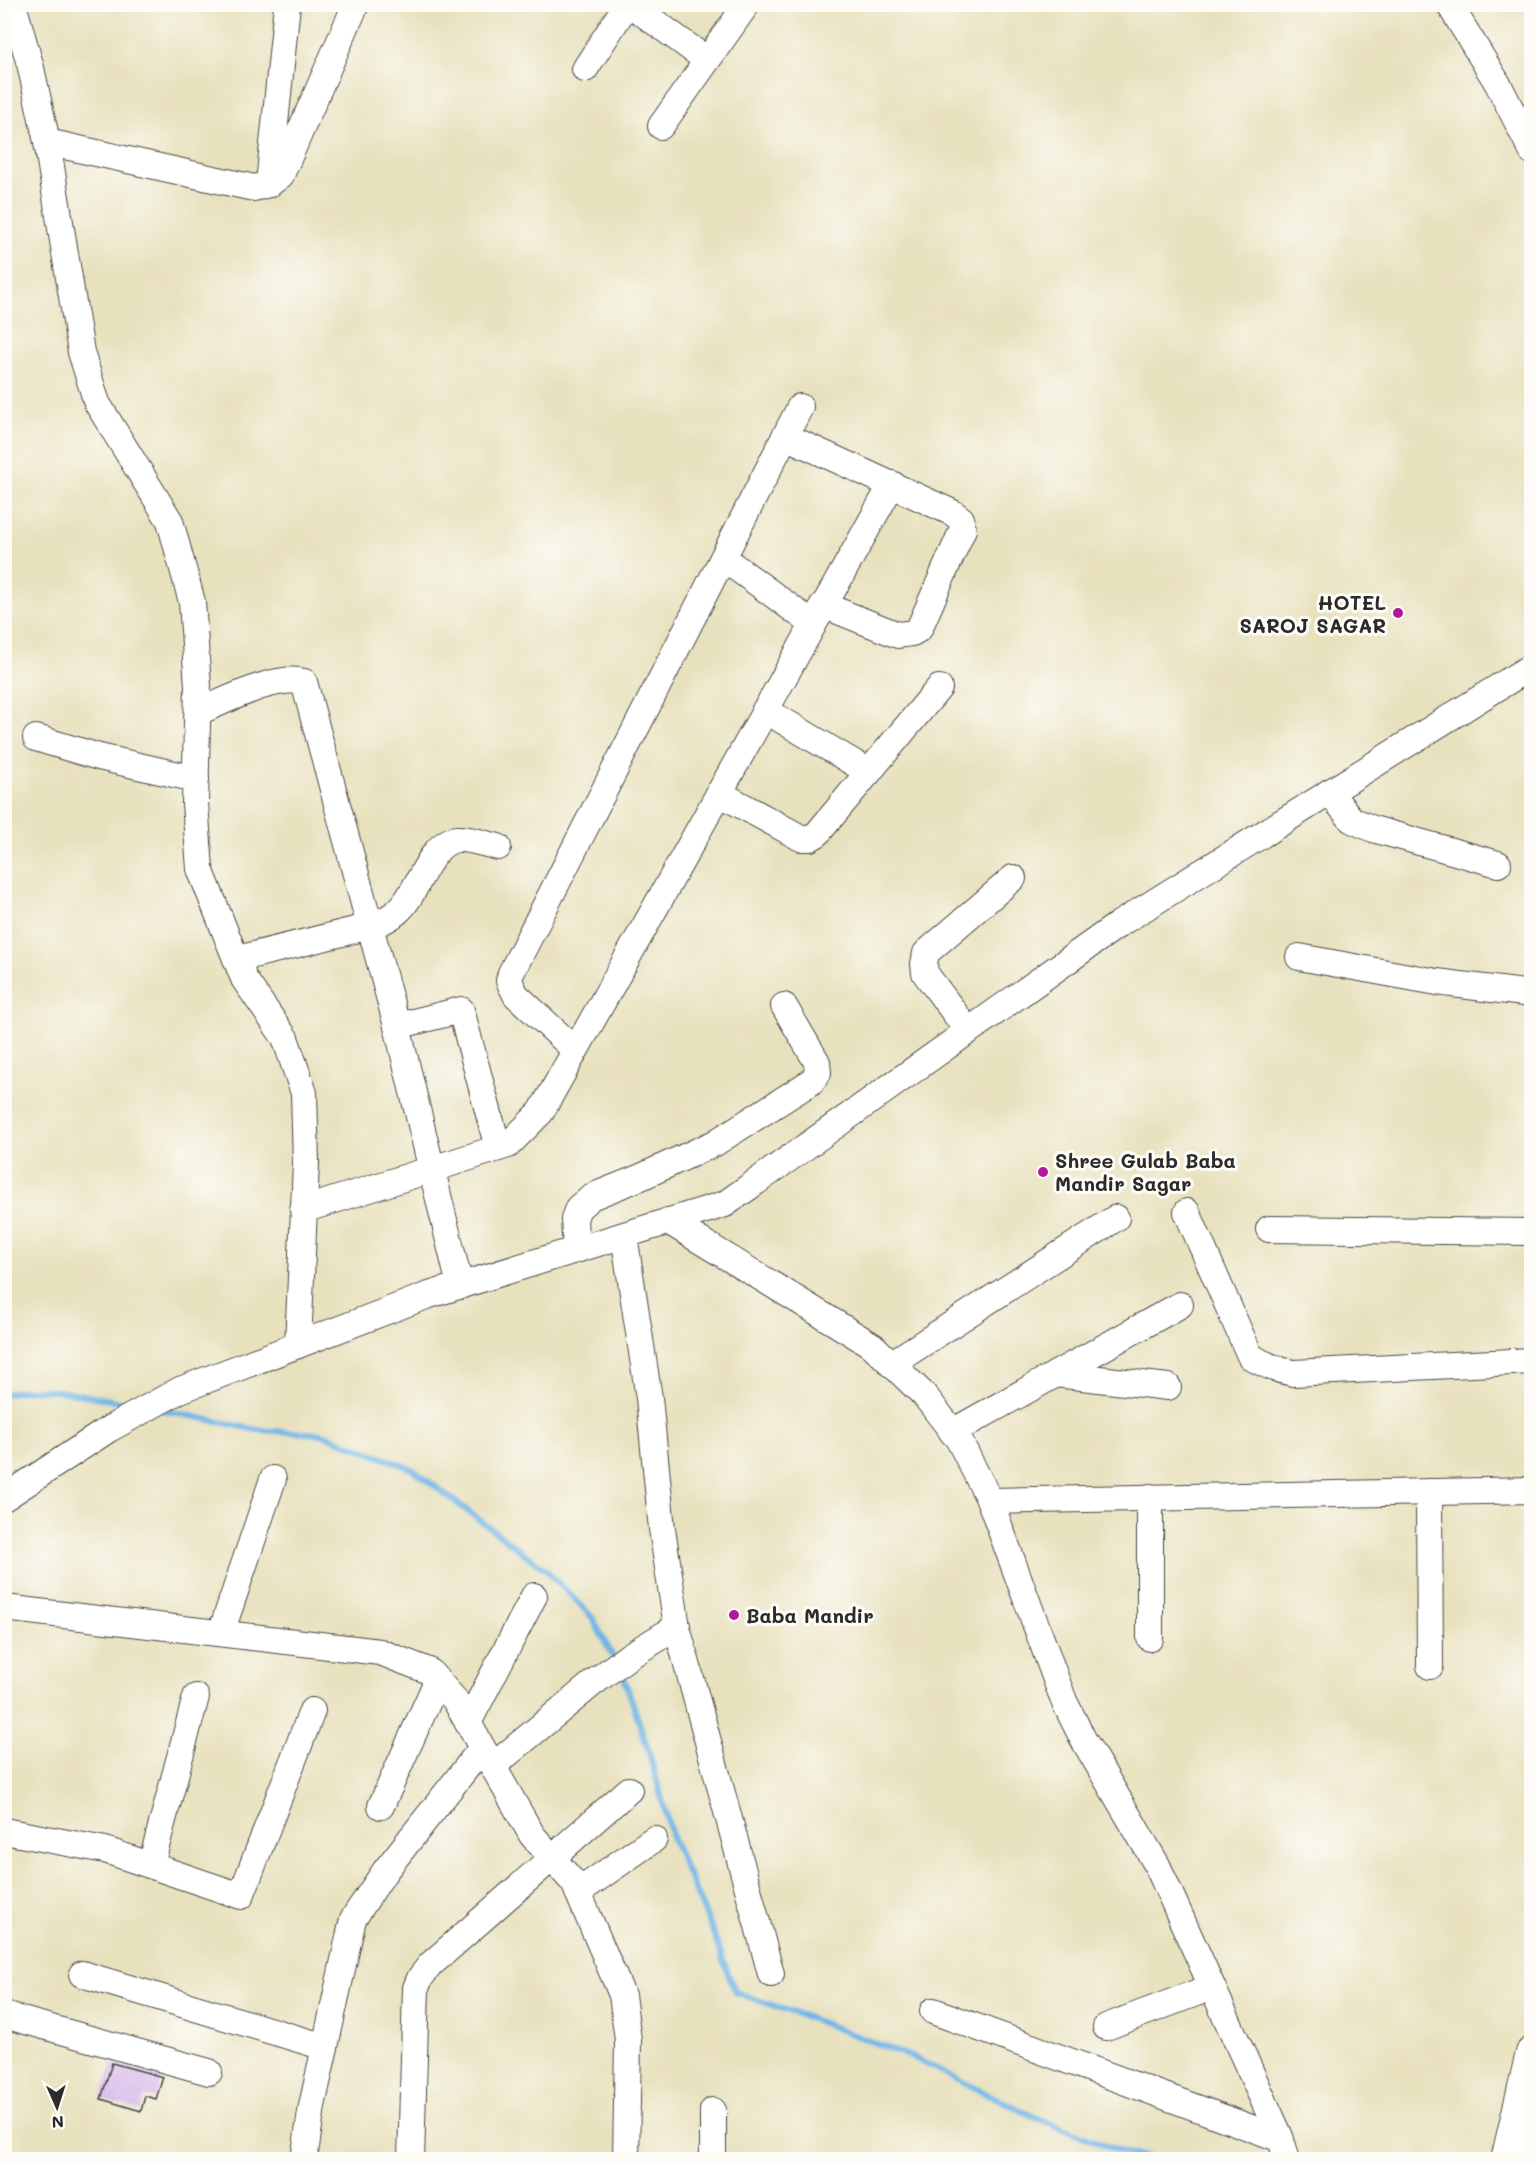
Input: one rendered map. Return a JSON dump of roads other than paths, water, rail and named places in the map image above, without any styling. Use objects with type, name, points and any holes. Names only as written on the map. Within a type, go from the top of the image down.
[{"type":"main road","points":[[1507,2160],[1532,2053]]},
{"type":"street","points":[[13,4],[31,68],[47,142],[81,352],[97,403],[170,521],[192,602],[198,686],[195,803],[200,870],[244,979],[285,1038],[303,1093],[306,1163],[298,1345]]},
{"type":"street","points":[[269,184],[287,4]]},
{"type":"street","points":[[47,142],[254,188],[269,184],[281,175],[357,4]]},
{"type":"street","points":[[585,69],[628,4],[707,60]]},
{"type":"street","points":[[661,126],[747,4]]},
{"type":"street","points":[[1449,4],[1498,84],[1532,151]]},
{"type":"street","points":[[575,1050],[516,995],[509,981],[511,973],[800,407]]},
{"type":"street","points":[[723,558],[818,614],[898,635],[912,633],[919,629],[963,529],[961,519],[892,484],[784,436]]},
{"type":"street","points":[[303,1210],[508,1145],[541,1112],[892,484]]},
{"type":"street","points":[[4,1498],[109,1429],[180,1390],[426,1296],[725,1204],[1119,924],[1532,666]]},
{"type":"street","points":[[198,712],[276,681],[292,679],[304,682],[398,1026],[460,1286]]},
{"type":"street","points":[[719,793],[801,838],[810,838],[817,834],[939,688]]},
{"type":"street","points":[[765,710],[868,772]]},
{"type":"street","points":[[36,738],[99,757],[196,779]]},
{"type":"street","points":[[1329,792],[1352,820],[1373,829],[1498,864]]},
{"type":"street","points":[[237,959],[370,926],[387,919],[400,910],[409,899],[436,851],[447,842],[458,839],[498,847]]},
{"type":"street","points":[[968,1031],[925,973],[926,953],[1013,878]]},
{"type":"street","points":[[1299,957],[1437,982],[1532,993]]},
{"type":"street","points":[[576,1250],[574,1219],[578,1208],[591,1197],[641,1178],[715,1143],[811,1082],[818,1073],[817,1062],[784,1006]]},
{"type":"street","points":[[398,1026],[461,1010],[498,1148]]},
{"type":"street","points":[[1187,1212],[1250,1356],[1263,1365],[1293,1372],[1532,1361]]},
{"type":"street","points":[[891,1364],[1116,1218]]},
{"type":"street","points":[[668,1221],[873,1346],[926,1396],[958,1440],[990,1501],[1064,1701],[1083,1739],[1158,1865],[1284,2149]]},
{"type":"street","points":[[1269,1229],[1532,1232]]},
{"type":"street","points":[[624,1235],[649,1398],[662,1529],[677,1627],[771,1974]]},
{"type":"street","points":[[952,1432],[1180,1305]]},
{"type":"street","points":[[1056,1374],[1168,1387]]},
{"type":"street","points":[[221,1633],[273,1479]]},
{"type":"street","points":[[990,1501],[1532,1490]]},
{"type":"street","points":[[1429,1492],[1430,1666]]},
{"type":"street","points":[[1150,1497],[1150,1638]]},
{"type":"street","points":[[468,1723],[534,1596]]},
{"type":"street","points":[[4,1608],[380,1652],[429,1671],[454,1700],[532,1835],[574,1883],[622,1995],[628,2040],[626,2160]]},
{"type":"street","points":[[304,2160],[325,2047],[353,1919],[385,1871],[488,1757],[629,1656],[677,1627]]},
{"type":"street","points":[[381,1806],[437,1681]]},
{"type":"street","points":[[151,1865],[196,1697]]},
{"type":"street","points":[[4,1831],[105,1850],[241,1896],[312,1710]]},
{"type":"street","points":[[411,2160],[416,1988],[420,1978],[430,1965],[629,1790]]},
{"type":"street","points":[[578,1892],[654,1839]]},
{"type":"street","points":[[82,1974],[325,2047]]},
{"type":"street","points":[[1106,2027],[1212,1987]]},
{"type":"street","points":[[933,2011],[1284,2149]]},
{"type":"street","points":[[4,2015],[209,2072]]},
{"type":"street","points":[[713,2111],[713,2160]]},
{"type":"waterway","points":[[4,1394],[20,1391],[53,1391],[134,1405]]},
{"type":"waterway","points":[[162,1410],[258,1430],[322,1434],[412,1469],[546,1570],[592,1617],[615,1661]]},
{"type":"waterway","points":[[620,1670],[649,1752],[673,1840],[710,1925],[735,1992],[914,2058],[1037,2118],[1125,2153],[1164,2160]]},
{"type":"place","name":"HOTEL SAROJ SAGAR","points":[[1398,613]]},
{"type":"place","name":"Shree Gulab Baba Mandir Sagar","points":[[1043,1172]]},
{"type":"place","name":"Baba Mandir","points":[[734,1615]]}]
